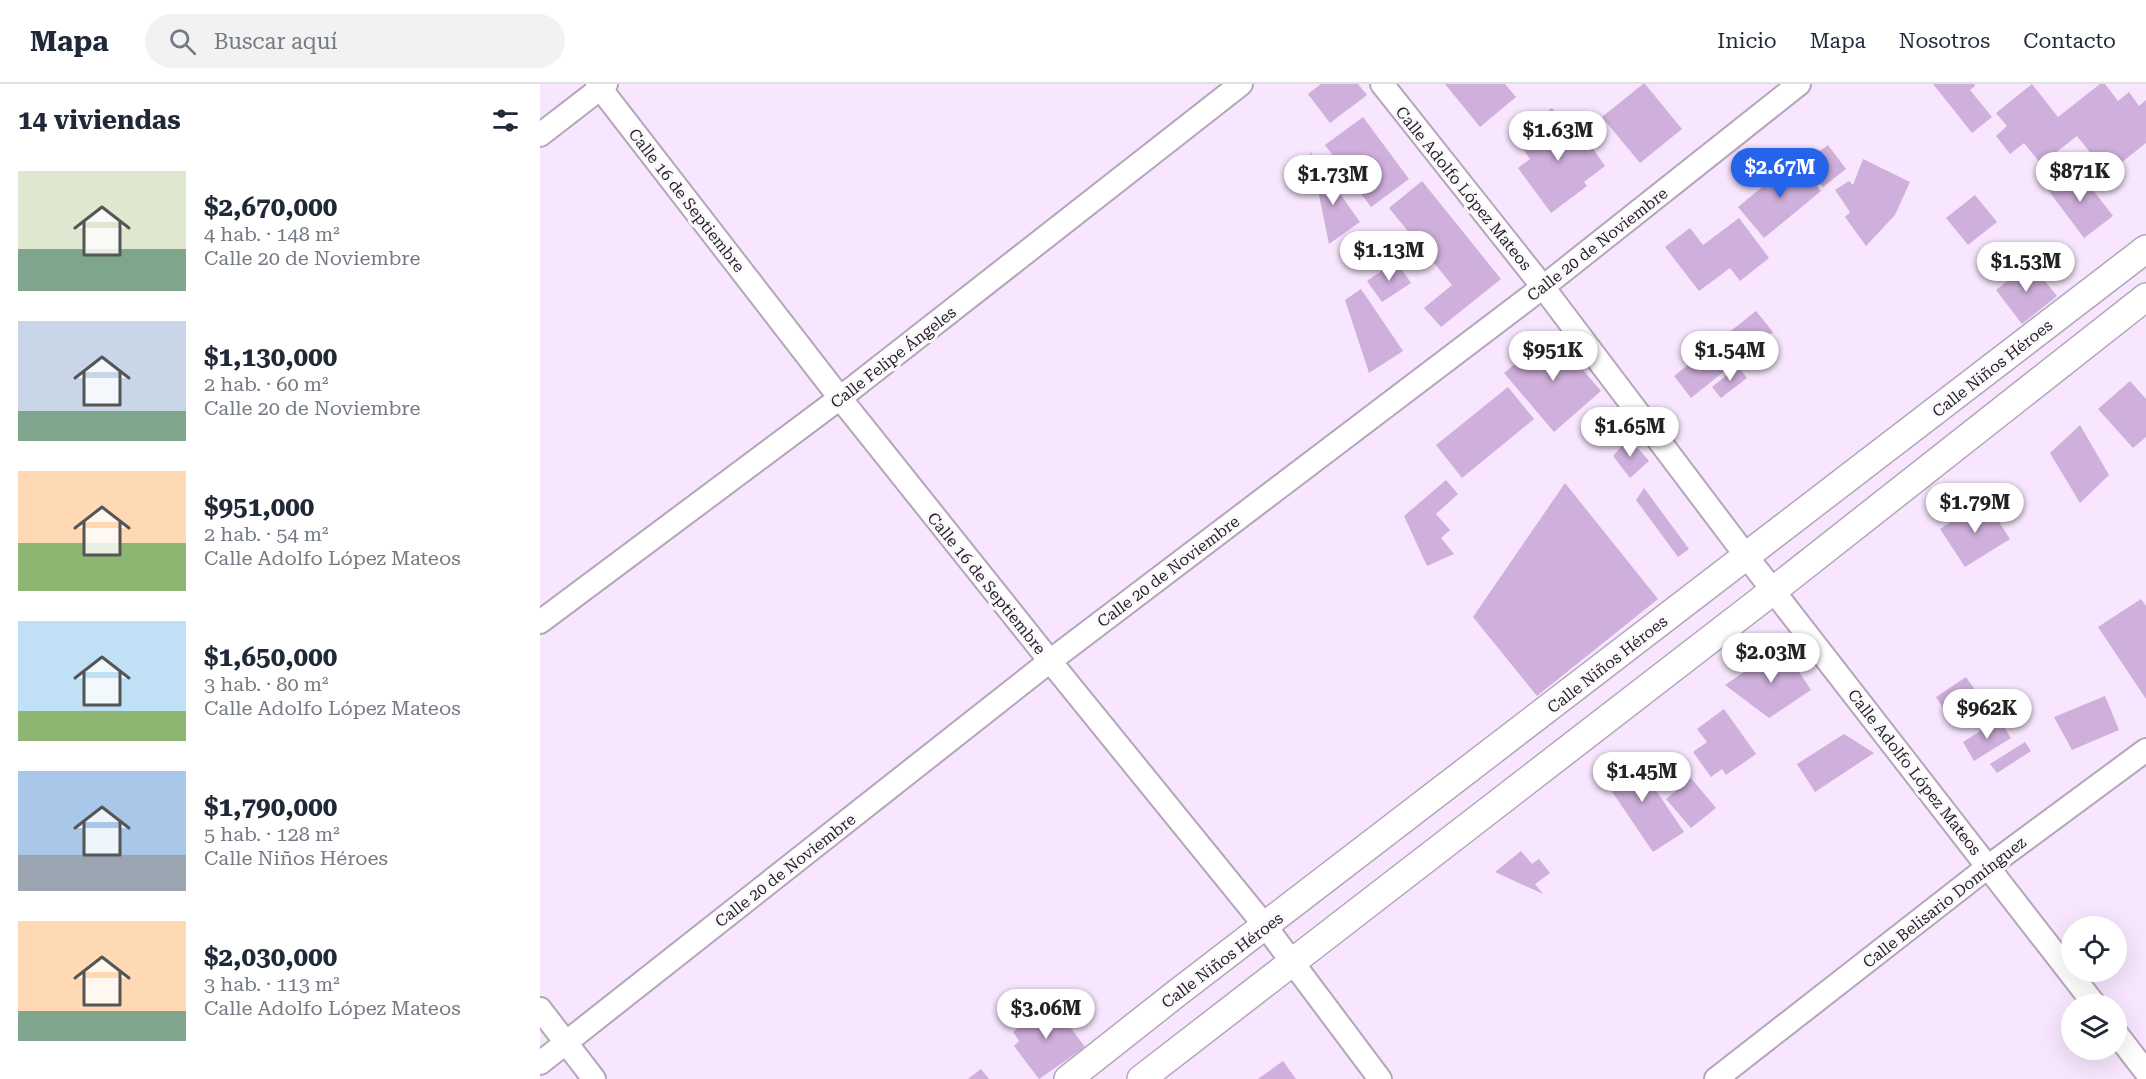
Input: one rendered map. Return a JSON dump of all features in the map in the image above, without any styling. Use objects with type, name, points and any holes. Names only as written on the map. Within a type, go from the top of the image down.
[{"type":"street","name":"Calle Felipe Ángeles","points":[[540,622],[840,398],[1240,84]]},
{"type":"street","name":"Calle Adolfo López Mateos","points":[[1382,84],[1543,287],[1747,557],[2087,994]]},
{"type":"street","name":"Calle 20 de Noviembre","points":[[540,1063],[1050,661],[1543,287],[1799,84]]},
{"type":"street","name":"Calle 16 de Septiembre","points":[[601,85],[840,398],[1266,927],[1380,1079]]},
{"type":"street","points":[[540,135],[601,85]]},
{"type":"street","name":"Calle Niños Héroes","points":[[1068,1079],[2146,249]]},
{"type":"street","points":[[1141,1079],[1774,590],[2146,297]]},
{"type":"street","name":"Calle Belisario Domínguez","points":[[1716,1079],[1989,866],[2146,750]]},
{"type":"street","points":[[540,1010],[594,1079]]},
{"type":"street","points":[[2127,1047],[2146,1072]]},
{"type":"building","points":[[1321,84],[1358,84],[1367,95],[1330,123],[1308,94]]},
{"type":"building","points":[[1445,84],[1505,84],[1516,97],[1480,127]]},
{"type":"building","points":[[1643,84],[1682,129],[1640,163],[1602,117]]},
{"type":"building","points":[[1933,84],[1974,84],[1975,86],[1970,90],[1992,117],[1972,133]]},
{"type":"building","points":[[2032,84],[2058,117],[2100,84],[2105,84],[2118,101],[2129,92],[2139,106],[2146,100],[2146,143],[2107,174],[2077,136],[2041,164],[2024,143],[2010,154],[1996,136],[2007,126],[1996,113]]},
{"type":"building","points":[[1552,108],[1580,145],[1587,140],[1605,166],[1584,182],[1587,186],[1551,213],[1518,168],[1530,159],[1523,149],[1539,137],[1530,124]]},
{"type":"building","points":[[1363,117],[1409,179],[1371,207],[1325,145]]},
{"type":"building","points":[[1828,145],[1846,169],[1823,187],[1804,163]]},
{"type":"building","points":[[1310,151],[1360,222],[1329,244]]},
{"type":"building","points":[[1863,159],[1910,182],[1895,215],[1866,246],[1845,217],[1850,212],[1835,190],[1849,181],[1853,185]]},
{"type":"building","points":[[1795,160],[1821,191],[1764,238],[1738,207]]},
{"type":"building","points":[[2076,168],[2113,216],[2084,238],[2048,190]]},
{"type":"building","points":[[1422,181],[1501,279],[1441,327],[1424,308],[1452,285],[1389,208]]},
{"type":"building","points":[[1975,195],[1997,222],[1968,245],[1946,218]]},
{"type":"building","points":[[1739,218],[1769,258],[1740,281],[1730,268],[1699,291],[1665,247],[1690,228],[1703,245]]},
{"type":"building","points":[[1396,261],[1411,283],[1382,302],[1367,281]]},
{"type":"building","points":[[2030,263],[2057,296],[2022,324],[1996,290]]},
{"type":"building","points":[[1361,289],[1403,351],[1369,373],[1345,300]]},
{"type":"building","points":[[1756,311],[1773,332],[1691,398],[1674,376]]},
{"type":"building","points":[[1551,333],[1601,391],[1554,432],[1504,373]]},
{"type":"building","points":[[1738,366],[1747,378],[1721,398],[1712,387]]},
{"type":"building","points":[[2130,381],[2146,399],[2146,437],[2133,448],[2098,409]]},
{"type":"building","points":[[1508,387],[1534,419],[1462,478],[1436,445]]},
{"type":"building","points":[[2080,425],[2109,475],[2080,503],[2050,453]]},
{"type":"building","points":[[1629,438],[1649,461],[1630,478],[1613,456]]},
{"type":"building","points":[[1446,480],[1458,494],[1436,514],[1450,530],[1441,538],[1454,554],[1427,566],[1404,516]]},
{"type":"building","points":[[1565,483],[1658,599],[1537,696],[1473,617]]},
{"type":"building","points":[[1644,488],[1689,549],[1678,557],[1636,500]]},
{"type":"building","points":[[1985,500],[2010,539],[1965,567],[1940,529]]},
{"type":"building","points":[[2141,599],[2146,606],[2146,699],[2098,627]]},
{"type":"building","points":[[1782,646],[1811,690],[1769,718],[1725,685]]},
{"type":"building","points":[[1966,677],[1985,704],[1954,725],[1936,697]]},
{"type":"building","points":[[2105,696],[2119,730],[2072,750],[2054,717]]},
{"type":"building","points":[[1724,709],[1756,754],[1726,775],[1722,769],[1711,777],[1693,752],[1707,742],[1697,729]]},
{"type":"building","points":[[1999,719],[2011,738],[1974,761],[1963,742]]},
{"type":"building","points":[[1844,734],[1874,753],[1815,792],[1797,764]]},
{"type":"building","points":[[2025,742],[2031,751],[1997,773],[1990,764]]},
{"type":"building","points":[[1631,753],[1684,832],[1653,852],[1600,774]]},
{"type":"building","points":[[1691,778],[1716,808],[1691,828],[1666,799]]},
{"type":"building","points":[[1521,851],[1532,864],[1539,859],[1550,873],[1535,884],[1543,894],[1495,872]]},
{"type":"building","points":[[1049,999],[1085,1047],[1039,1079],[1014,1046],[1019,1041],[1013,1032],[1024,1023],[1021,1020]]},
{"type":"building","points":[[1283,1061],[1296,1079],[1258,1079]]},
{"type":"building","points":[[981,1069],[989,1079],[968,1079]]}]
